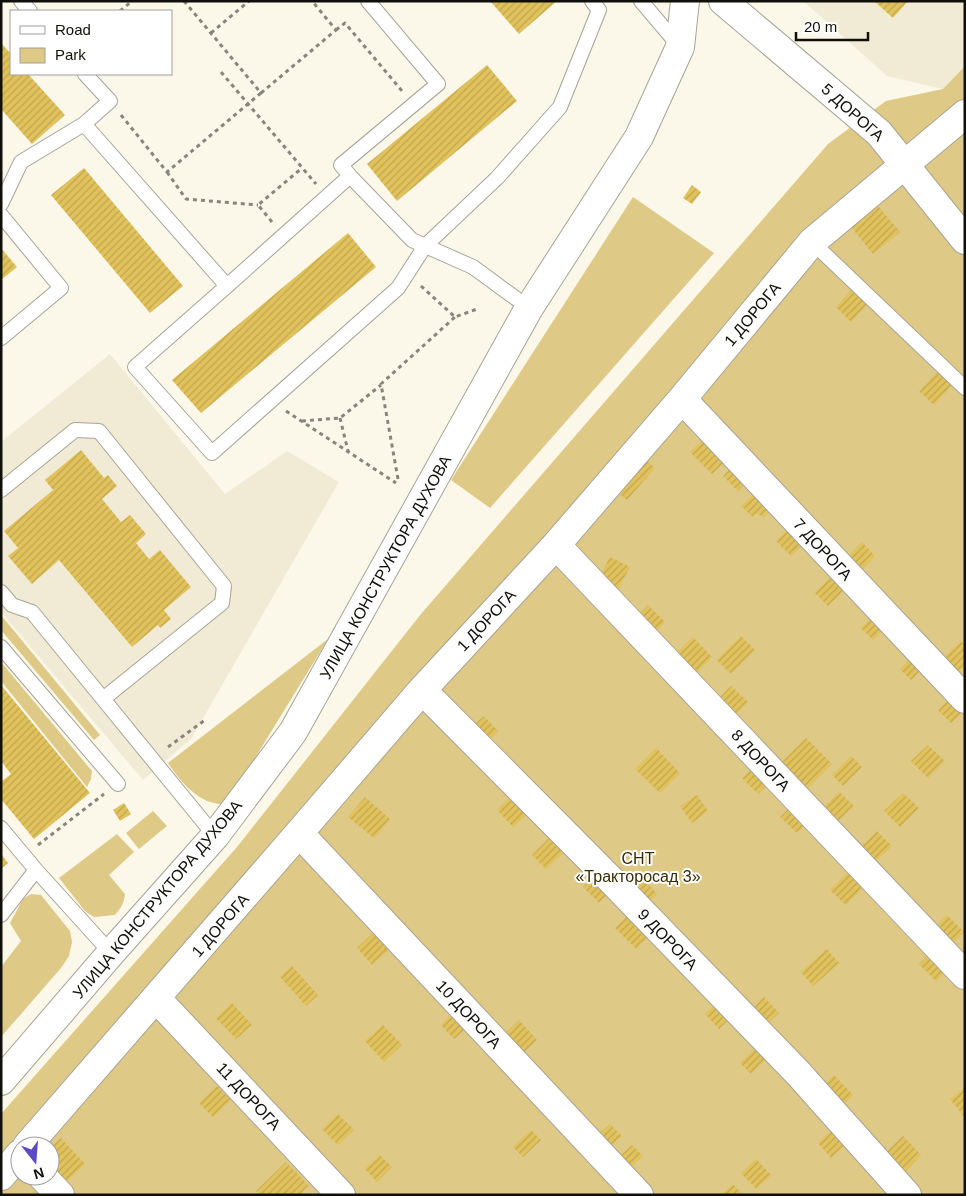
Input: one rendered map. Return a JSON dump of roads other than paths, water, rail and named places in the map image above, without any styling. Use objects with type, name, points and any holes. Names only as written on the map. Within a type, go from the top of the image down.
[{"type":"street","name":"УЛИЦА КОНСТРУКТОРА ДУХОВА","points":[[1,1081],[214,836],[294,732],[529,308],[639,137],[680,47],[685,1]]},
{"type":"street","name":"5 ДОРОГА","points":[[723,1],[879,132],[965,240]]},
{"type":"street","name":"1 ДОРОГА","points":[[36,1136],[422,690],[556,544],[682,398],[812,242],[965,114]]},
{"type":"street","name":"7 ДОРОГА","points":[[682,398],[965,699]]},
{"type":"street","name":"8 ДОРОГА","points":[[556,544],[965,975]]},
{"type":"street","name":"9 ДОРОГА","points":[[422,690],[611,880],[777,1052],[907,1195]]},
{"type":"street","name":"10 ДОРОГА","points":[[299,833],[639,1195]]},
{"type":"street","name":"11 ДОРОГА","points":[[156,998],[341,1195]]},
{"type":"street","points":[[1,1176],[10,1166]]},
{"type":"lane","points":[[368,1],[438,84],[341,165],[412,240],[473,267],[529,308]]},
{"type":"lane","points":[[350,176],[136,367],[212,453],[398,288],[425,246],[497,178],[560,107],[600,10],[592,1]]},
{"type":"lane","points":[[642,1],[680,47]]},
{"type":"lane","points":[[1,204],[22,162],[84,124],[110,101],[86,75]]},
{"type":"lane","points":[[84,124],[227,286]]},
{"type":"lane","points":[[1,215],[61,288],[1,338]]},
{"type":"lane","points":[[812,242],[965,388]]},
{"type":"lane","points":[[1,490],[75,430],[99,431],[224,586],[222,604],[104,699]]},
{"type":"lane","points":[[1,592],[12,605],[32,612],[214,836]]},
{"type":"lane","points":[[1,647],[118,784]]},
{"type":"lane","points":[[1,828],[111,953]]},
{"type":"lane","points":[[1,915],[36,870]]},
{"type":"park label","name":"СНТ «Тракторосад 3»","points":[[638,867]]}]
